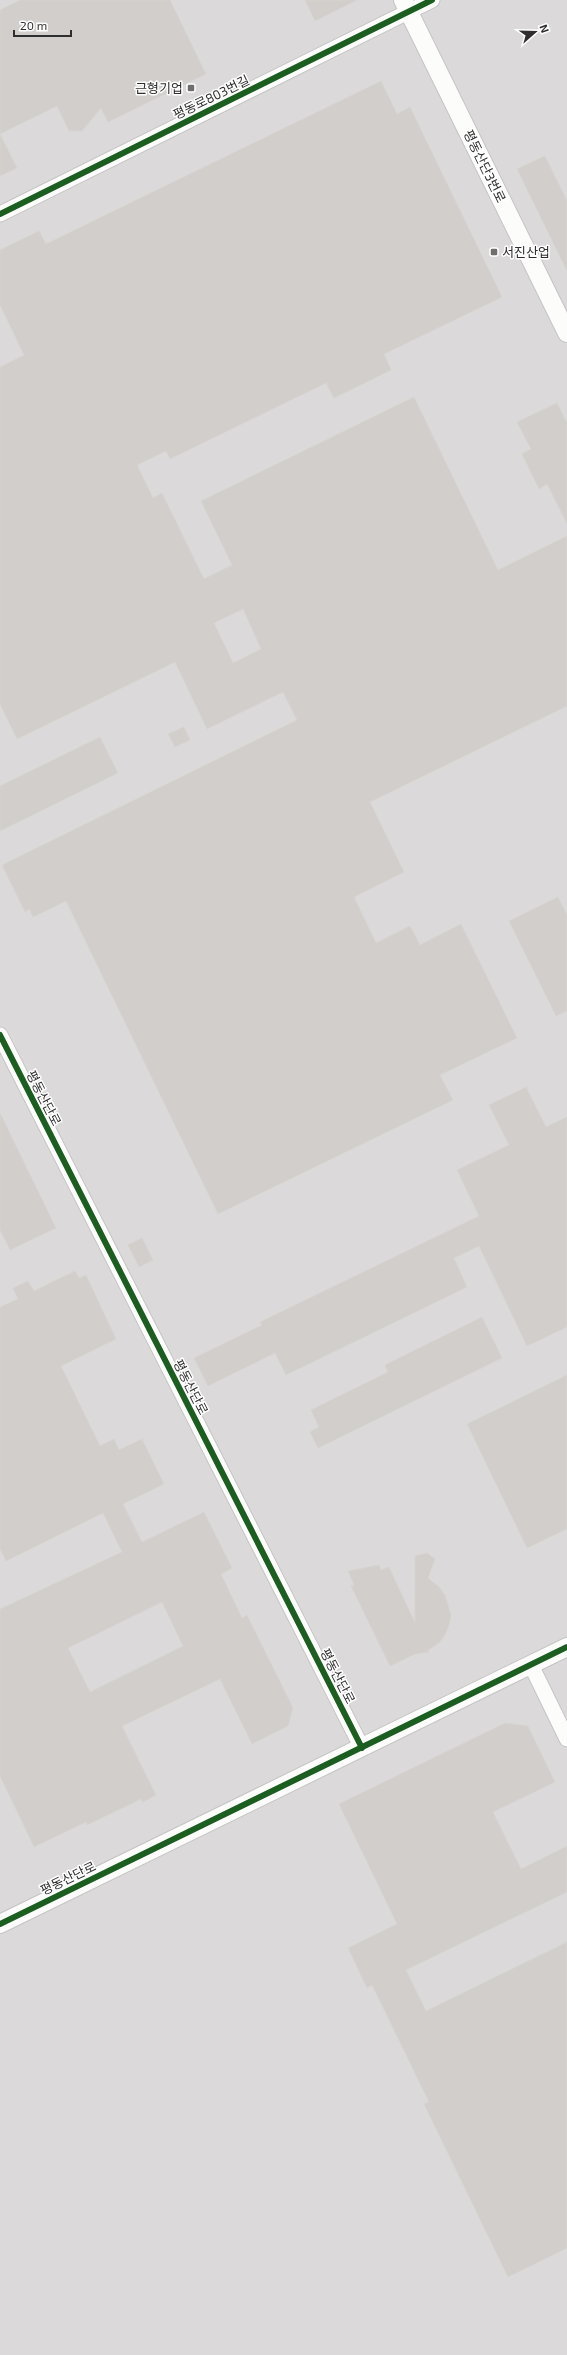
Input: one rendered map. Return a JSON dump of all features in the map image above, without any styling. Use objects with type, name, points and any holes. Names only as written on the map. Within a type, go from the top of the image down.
[{"type":"street","name":"평동로803번길","points":[[0,214],[405,6],[432,0]]},
{"type":"street","name":"평동산단3번로","points":[[405,6],[567,333]]},
{"type":"street","name":"평동산단로","points":[[0,1035],[362,1748]]},
{"type":"street","name":"평동산단로","points":[[0,1924],[567,1647]]},
{"type":"street","points":[[531,1665],[567,1739]]},
{"type":"shaded area","points":[[0,0],[567,0],[567,2355],[0,2355]]},
{"type":"building","points":[[20,0],[170,0],[206,74],[108,122],[101,108],[82,131],[69,131],[57,106],[0,134],[0,10]]},
{"type":"building","points":[[305,0],[357,0],[315,21]]},
{"type":"building","points":[[381,81],[397,114],[410,107],[502,297],[384,354],[391,370],[334,398],[326,383],[170,459],[166,451],[137,465],[153,498],[162,493],[204,579],[232,565],[201,501],[414,397],[498,570],[567,536],[567,706],[370,802],[404,872],[354,897],[376,943],[410,926],[420,945],[461,924],[517,1038],[440,1075],[453,1100],[218,1214],[66,901],[33,917],[29,909],[25,912],[2,865],[297,720],[283,692],[207,729],[175,662],[17,739],[0,704],[0,367],[24,355],[0,305],[0,250],[39,231],[46,244]],"holes":[[[243,609],[261,649],[233,663],[214,623]]]},
{"type":"building","points":[[0,134],[17,168],[0,176]]},
{"type":"building","points":[[545,156],[567,201],[567,271],[517,169]]},
{"type":"building","points":[[557,403],[567,423],[567,524],[547,484],[539,489],[522,454],[531,449],[517,422]]},
{"type":"building","points":[[184,727],[190,740],[175,747],[168,734]]},
{"type":"building","points":[[100,737],[118,773],[0,831],[0,786]]},
{"type":"building","points":[[558,897],[567,915],[567,1011],[556,1016],[509,921]]},
{"type":"building","points":[[526,1087],[546,1127],[567,1117],[567,1327],[527,1346],[479,1246],[454,1258],[467,1287],[286,1375],[275,1353],[208,1386],[194,1358],[262,1325],[260,1322],[479,1216],[457,1170],[509,1145],[489,1105]]},
{"type":"building","points":[[0,1113],[56,1228],[10,1250],[0,1230]]},
{"type":"building","points":[[142,1238],[153,1260],[139,1267],[128,1245]]},
{"type":"building","points":[[75,1271],[79,1278],[86,1275],[116,1339],[61,1366],[100,1446],[114,1439],[119,1450],[142,1439],[164,1484],[123,1504],[142,1542],[204,1512],[232,1568],[221,1574],[242,1618],[247,1615],[293,1708],[288,1726],[252,1744],[220,1679],[122,1726],[156,1795],[143,1802],[141,1799],[87,1825],[86,1822],[34,1847],[0,1776],[0,1609],[122,1552],[103,1513],[6,1561],[0,1549],[0,1307],[18,1299],[13,1288],[28,1281],[34,1291]],"holes":[[[162,1602],[183,1646],[90,1692],[68,1648]]]},
{"type":"building","points":[[482,1317],[502,1358],[318,1448],[310,1432],[319,1427],[311,1410],[388,1372],[385,1365]]},
{"type":"building","points":[[567,1375],[567,1529],[527,1548],[467,1424]]},
{"type":"building","points":[[427,1553],[435,1559],[428,1578],[439,1587],[445,1595],[451,1615],[449,1625],[445,1635],[439,1643],[428,1650],[429,1652],[415,1654],[390,1666],[351,1586],[354,1585],[348,1571],[379,1565],[381,1570],[389,1567],[415,1623],[415,1556]]},
{"type":"building","points":[[505,1723],[528,1726],[555,1782],[493,1812],[521,1869],[567,1846],[567,1892],[406,1970],[426,2011],[567,1942],[567,2248],[508,2277],[424,2104],[429,2102],[372,1985],[367,1988],[348,1948],[397,1924],[339,1804]]},
{"type":"cycle path","points":[[0,214],[432,0]]},
{"type":"cycle path","points":[[0,1035],[362,1748]]},
{"type":"cycle path","points":[[0,1924],[567,1647]]},
{"type":"place","name":"근형기업","points":[[191,88]]},
{"type":"place","name":"서진산업","points":[[494,252]]}]
